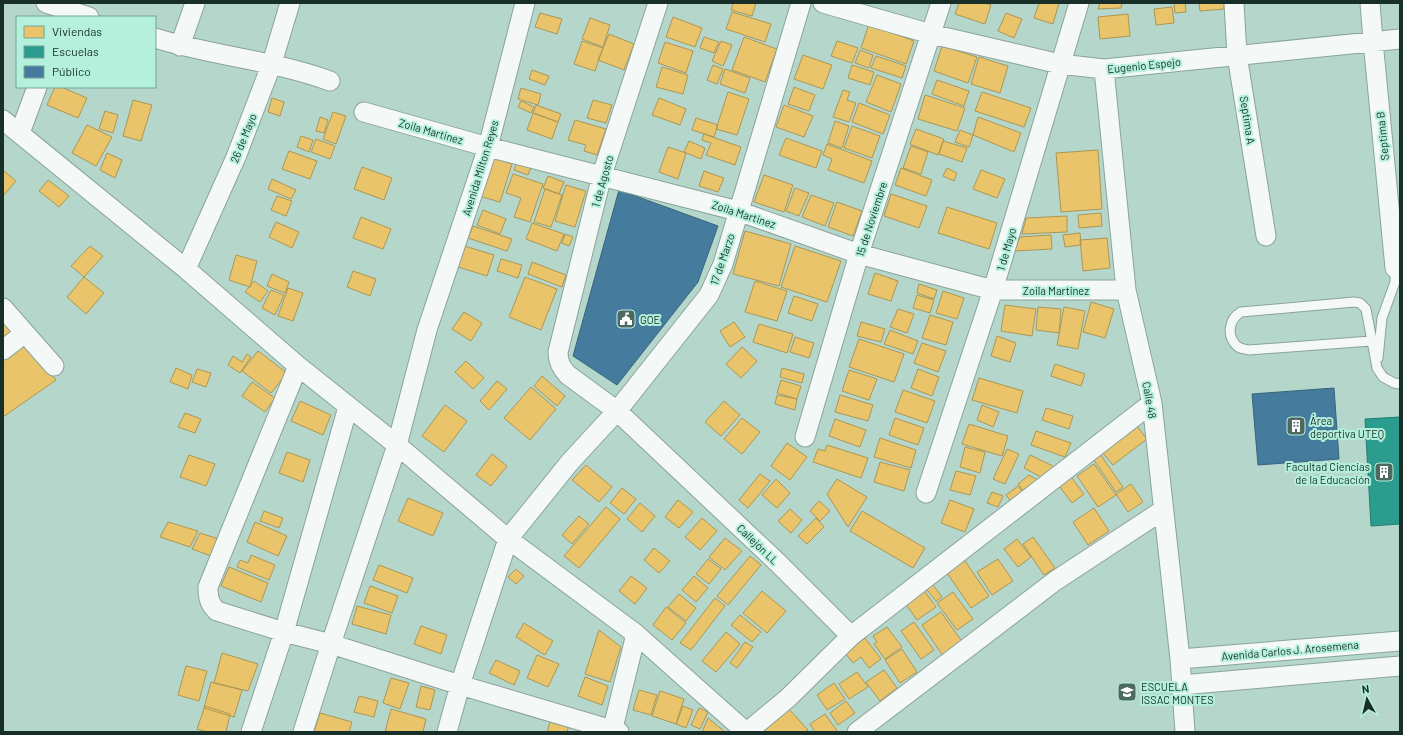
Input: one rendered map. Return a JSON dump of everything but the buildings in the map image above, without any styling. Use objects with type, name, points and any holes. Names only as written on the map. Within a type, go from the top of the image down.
[{"type":"street","points":[[46,3],[86,16]]},
{"type":"street","points":[[180,46],[195,3]]},
{"type":"street","name":"26 de Mayo","points":[[186,269],[236,157],[272,63],[290,3]]},
{"type":"street","name":"Avenida Milton Reyes","points":[[303,732],[397,445],[427,330],[488,147],[525,3]]},
{"type":"street","name":"1 de Agosto","points":[[558,361],[558,352],[602,175],[658,3]]},
{"type":"street","name":"17 de Marzo","points":[[508,539],[570,462],[617,411],[709,295],[723,264],[801,3]]},
{"type":"street","name":"Eugenio Espejo","points":[[823,3],[931,34],[1060,64],[1104,69],[1400,39]]},
{"type":"street","name":"15 de Noviembre","points":[[805,437],[859,254],[941,3]]},
{"type":"street","name":"1 de Mayo","points":[[926,494],[994,290],[1079,3]]},
{"type":"street","name":"Septima A","points":[[1234,3],[1237,55],[1266,236]]},
{"type":"street","name":"Septima B","points":[[1370,3],[1372,41],[1395,268]]},
{"type":"street","points":[[156,38],[180,46],[272,63],[330,81]]},
{"type":"street","name":"Calle 48","points":[[1104,69],[1126,290],[1152,403],[1180,659],[1185,732]]},
{"type":"street","points":[[20,133],[37,88]]},
{"type":"street","name":"Zoila Martinez","points":[[364,112],[488,147],[738,211],[859,254],[994,290],[1126,290]]},
{"type":"street","points":[[3,120],[186,269],[298,366],[397,445],[508,539],[636,634],[747,732],[788,698],[851,636],[1152,403]]},
{"type":"street","points":[[3,308],[54,366]]},
{"type":"street","points":[[3,350],[25,333]]},
{"type":"street","name":"Callejón LL","points":[[558,361],[562,369],[568,375],[617,411],[777,562],[851,636]]},
{"type":"street","points":[[298,366],[208,586],[208,597],[211,606],[217,611],[284,632],[331,644],[460,686],[615,731],[636,634]]},
{"type":"street","points":[[252,732],[284,632],[348,407]]},
{"type":"street","points":[[856,732],[1055,581],[1163,510]]},
{"type":"street","points":[[447,732],[460,686],[508,539]]},
{"type":"street","name":"Avenida Carlos J. Arosemena","points":[[1180,659],[1400,641]]},
{"type":"street","points":[[1181,685],[1400,666]]},
{"type":"lane","points":[[1395,268],[1400,289]]},
{"type":"lane","points":[[1377,368],[1382,318],[1395,282],[1395,268]]},
{"type":"lane","points":[[1371,341],[1249,350],[1242,349],[1237,346],[1231,334],[1231,326],[1232,320],[1241,312],[1354,302],[1360,303],[1366,309],[1377,368],[1384,377],[1394,383],[1400,384]]},
{"type":"place","name":"GOE","points":[[626,319]]},
{"type":"place","name":"Área deportiva UTEQ","points":[[1296,426]]},
{"type":"place","name":"Facultad Ciencias de la Educación","points":[[1384,472]]},
{"type":"place","name":"ESCUELA ISSAC MONTES","points":[[1127,692]]}]
